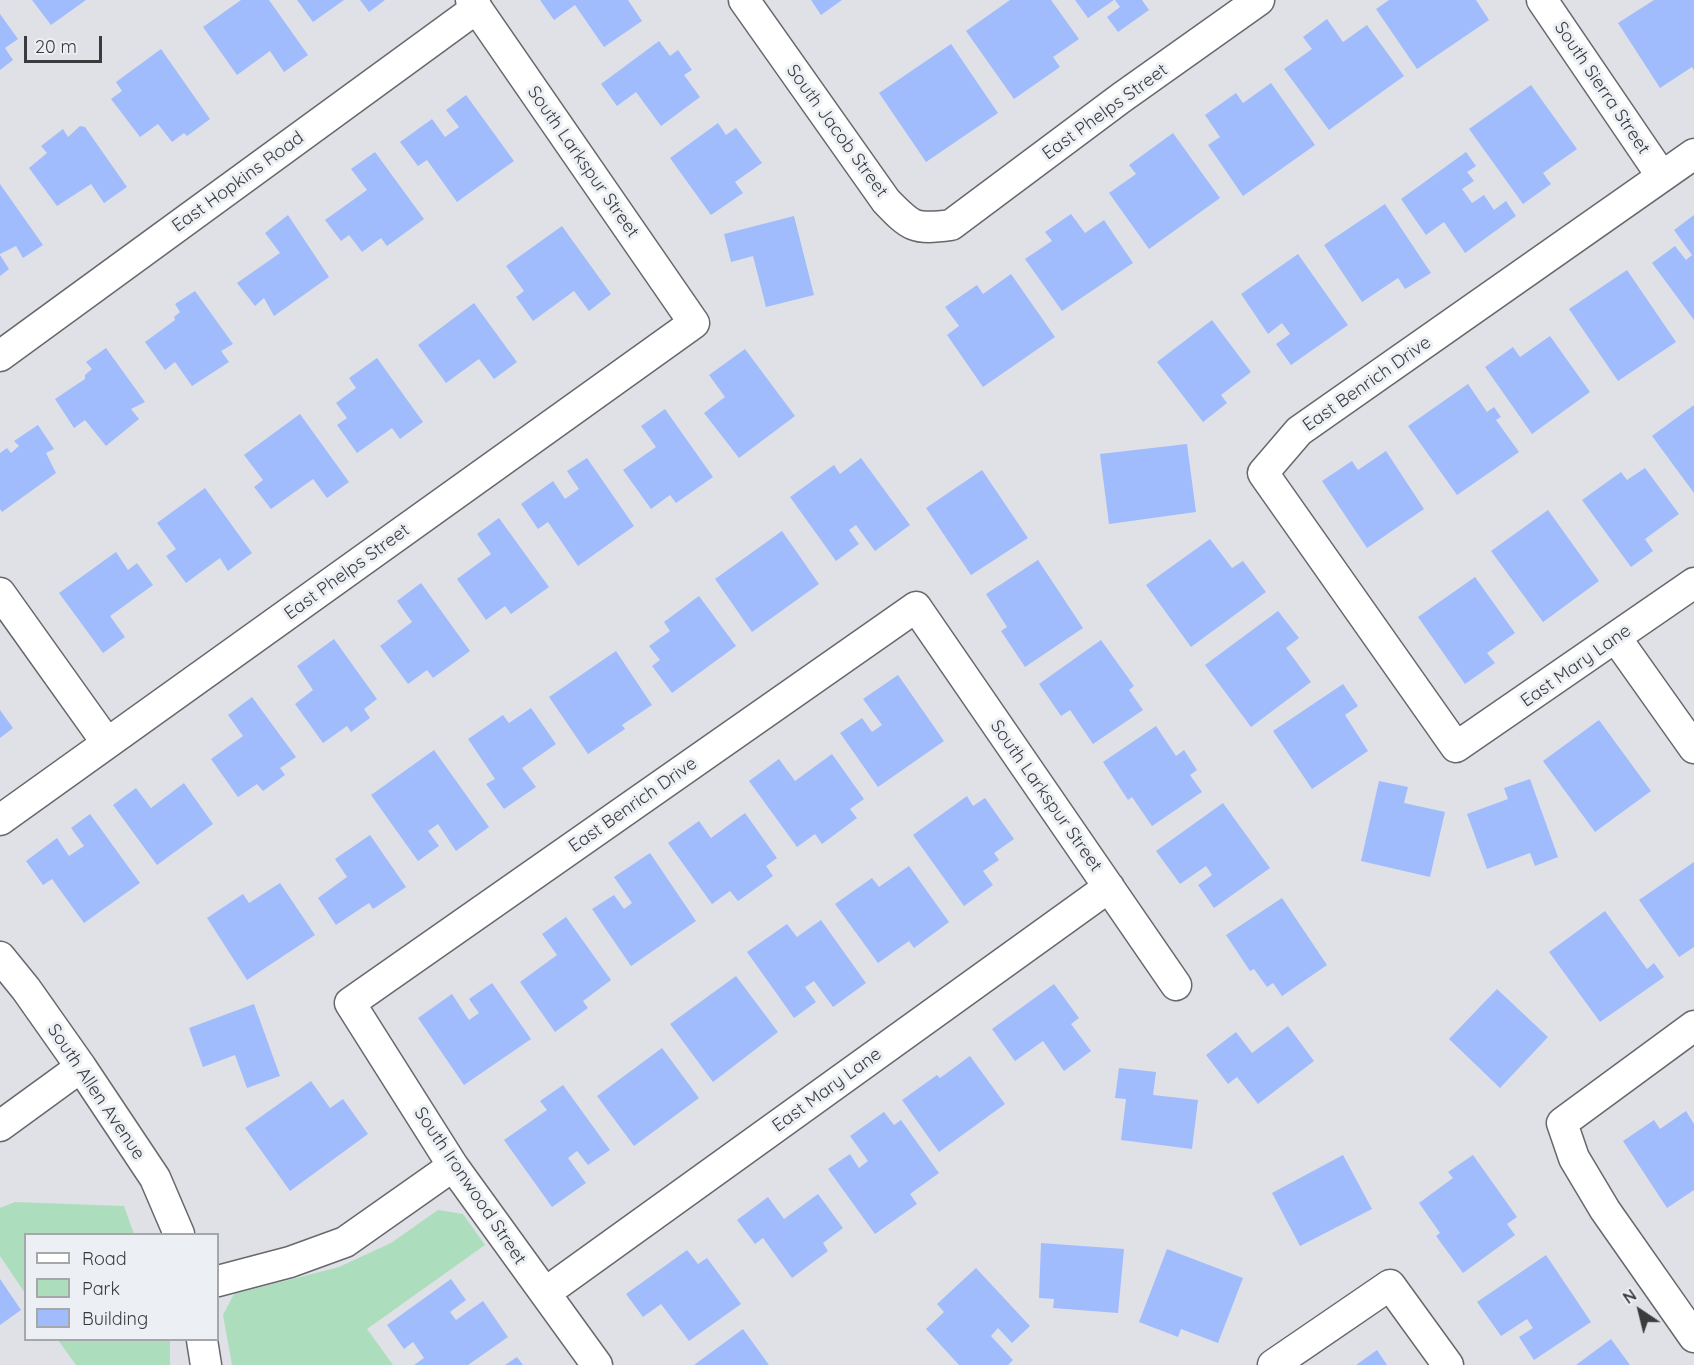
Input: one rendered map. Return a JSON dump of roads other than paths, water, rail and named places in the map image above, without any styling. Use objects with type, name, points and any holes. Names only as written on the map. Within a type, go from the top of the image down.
[{"type":"street","name":"South Jacob Street","points":[[744,0],[886,201],[905,221],[925,228],[951,225]]},
{"type":"street","name":"East Phelps Street","points":[[951,225],[1121,98],[1259,0]]},
{"type":"street","name":"South Sierra Street","points":[[1542,0],[1661,175]]},
{"type":"street","name":"South Larkspur Street","points":[[474,4],[694,324]]},
{"type":"street","name":"East Hopkins Road","points":[[0,356],[474,4]]},
{"type":"street","name":"East Benrich Drive","points":[[1456,747],[1263,473],[1299,431],[1694,154]]},
{"type":"street","name":"East Phelps Street","points":[[0,820],[694,324]]},
{"type":"street","name":"East Mary Lane","points":[[1456,747],[1694,583]]},
{"type":"street","points":[[0,593],[107,743]]},
{"type":"street","name":"East Benrich Drive","points":[[350,1003],[916,607]]},
{"type":"street","name":"South Larkspur Street","points":[[916,607],[1176,985]]},
{"type":"street","points":[[1616,638],[1694,748]]},
{"type":"street","name":"East Mary Lane","points":[[545,1293],[1109,887]]},
{"type":"street","name":"South Allen Avenue","points":[[0,957],[26,989],[81,1067],[154,1178],[179,1233]]},
{"type":"street","name":"South Ironwood Street","points":[[350,1003],[453,1167],[597,1365]]},
{"type":"street","points":[[1694,1026],[1562,1123],[1574,1158],[1605,1210],[1694,1337]]},
{"type":"street","points":[[0,1126],[81,1067]]},
{"type":"street","points":[[219,1281],[290,1262],[345,1242],[453,1167]]},
{"type":"street","points":[[1273,1365],[1390,1285],[1448,1365]]},
{"type":"street","points":[[202,1341],[206,1365]]}]
